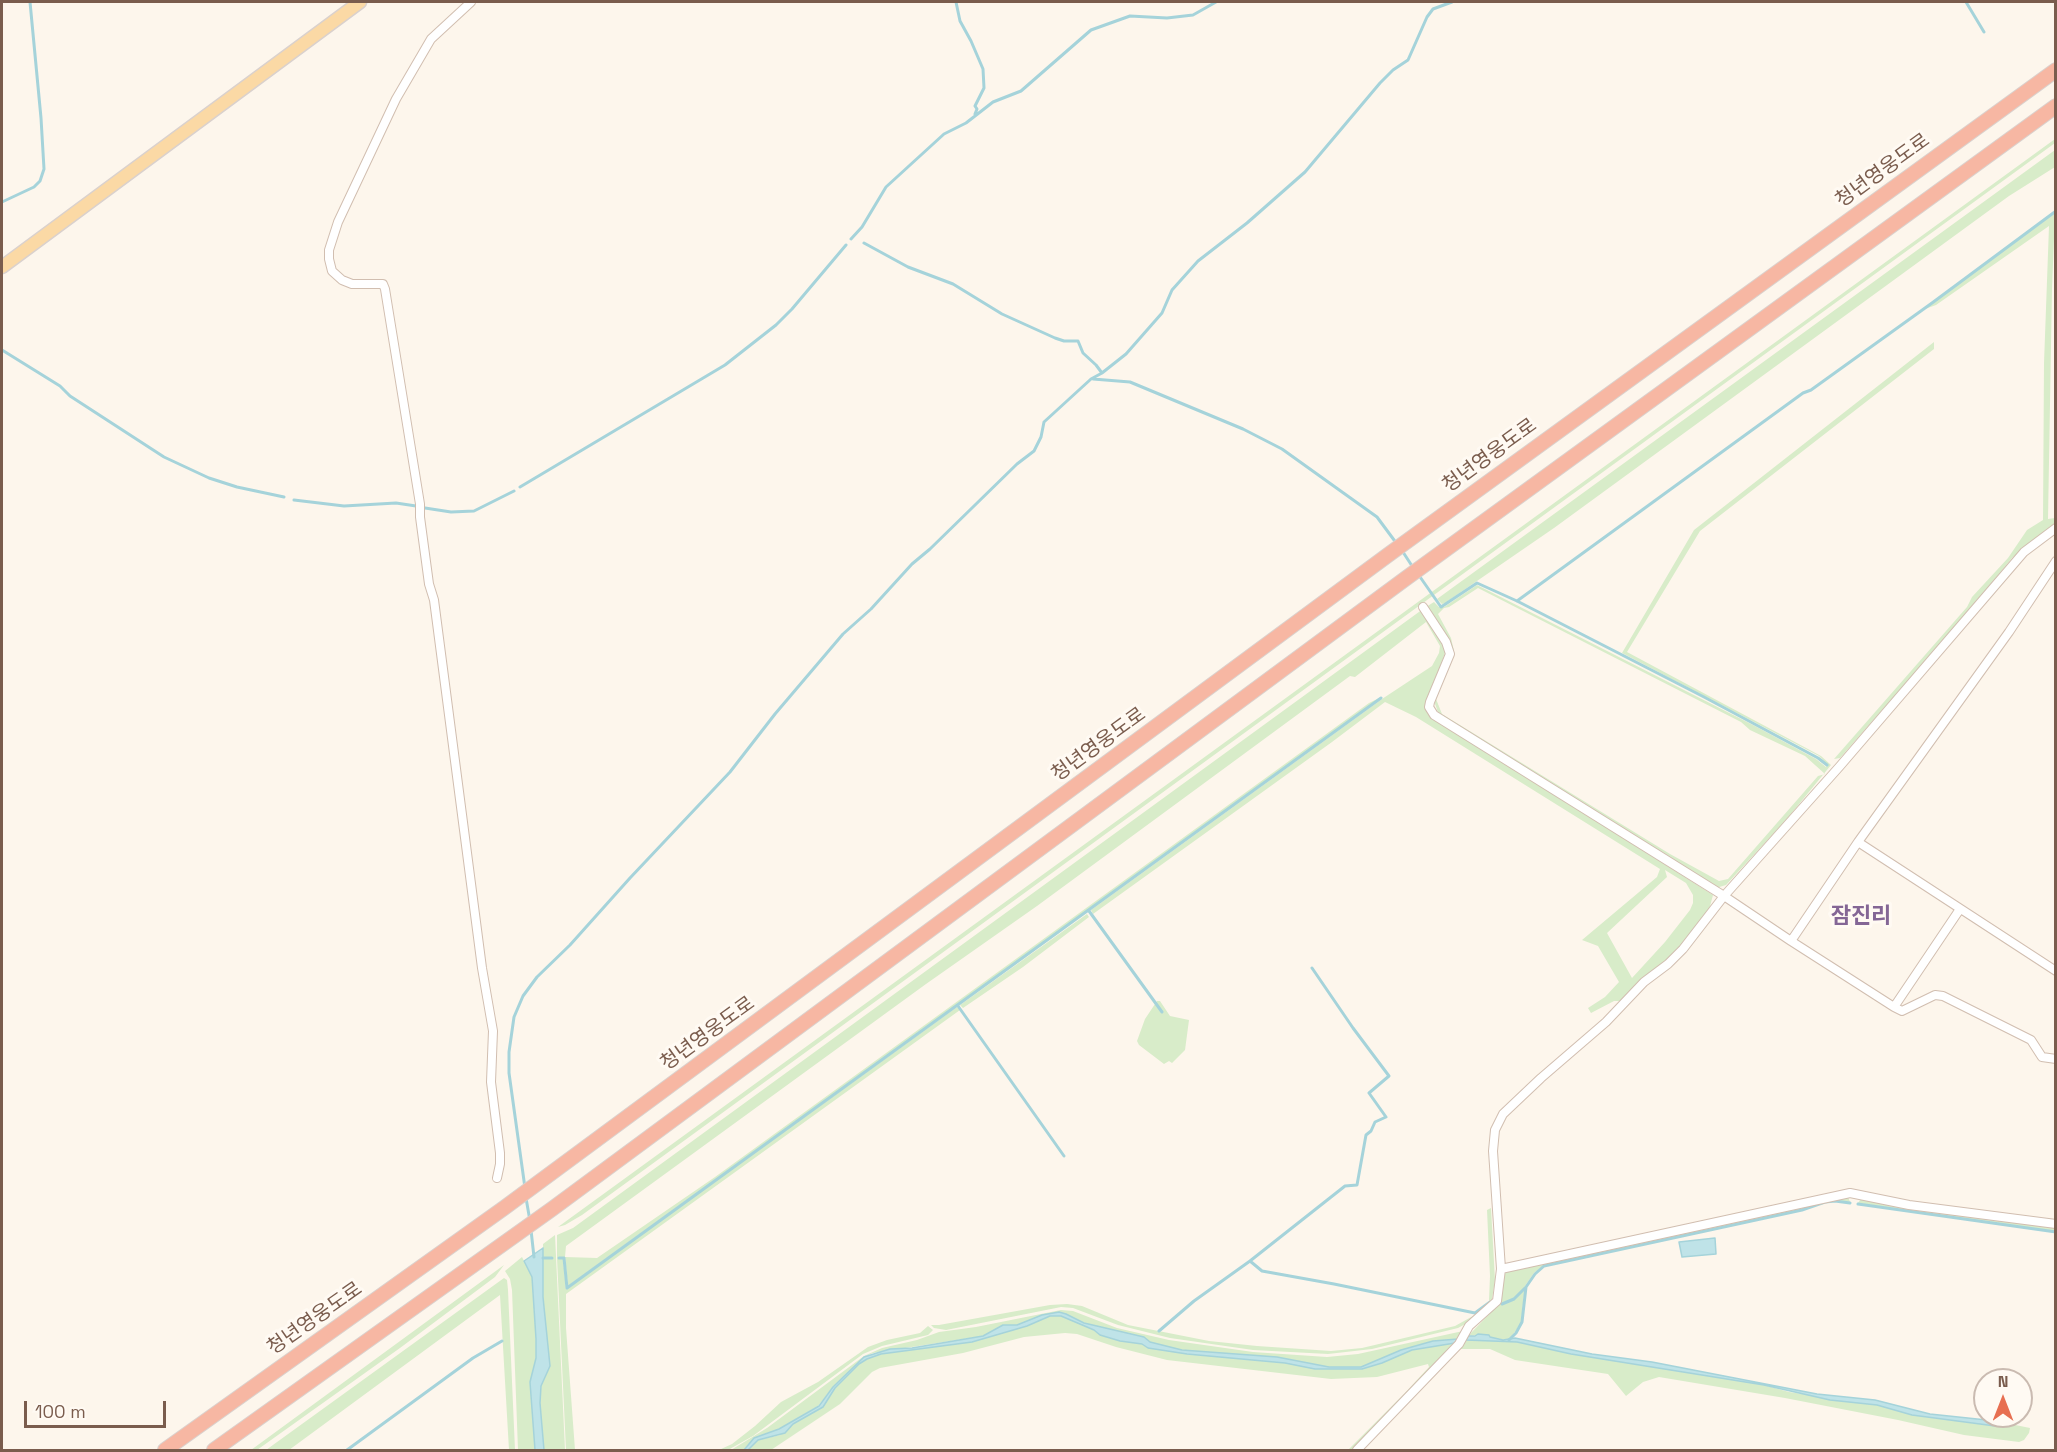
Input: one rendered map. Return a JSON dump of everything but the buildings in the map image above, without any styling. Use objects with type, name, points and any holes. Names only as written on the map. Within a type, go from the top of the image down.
[{"type":"highway","name":"청년영웅도로","points":[[165,1450],[504,1209],[1388,555],[2055,70]]},
{"type":"highway","points":[[214,1450],[552,1209],[1426,563],[2055,106]]},
{"type":"main road","points":[[2,267],[360,2]]},
{"type":"street","points":[[471,2],[431,39],[396,99],[338,222],[329,259],[332,271],[342,280],[352,284],[383,284],[385,289],[420,504],[429,584],[434,600],[482,968],[493,1031],[491,1082],[500,1153],[497,1179]]},
{"type":"street","points":[[1357,1450],[1459,1344],[1469,1326],[1497,1301],[1501,1269],[1493,1151],[1495,1130],[1503,1114],[1548,1071],[1606,1022],[1644,982],[1683,949],[1724,896],[1840,766],[2024,552],[2055,528]]},
{"type":"street","points":[[1791,941],[1858,842],[2009,632],[2055,561]]},
{"type":"street","points":[[1423,607],[1446,642],[1450,654],[1430,702],[1434,715],[1724,896],[1894,1007],[1902,1011],[1935,995],[1943,996],[2031,1040],[2042,1057],[2055,1059]]},
{"type":"street","points":[[1858,842],[2055,971]]},
{"type":"street","points":[[1894,1007],[1960,909]]},
{"type":"street","points":[[1501,1269],[1850,1193],[1909,1204],[2055,1224]]},
{"type":"green space","points":[[2055,139],[2055,143],[582,1215],[558,1227]]},
{"type":"green space","points":[[2055,150],[2055,167],[2009,196],[1554,528],[1445,603],[1442,604],[1437,599]]},
{"type":"green space","points":[[2055,213],[2048,519],[2055,518],[2055,525],[2012,558],[1962,619],[1840,758],[1834,759],[1967,607],[1972,597],[2008,558],[2027,530],[2043,520],[2044,363],[2049,226],[1936,305],[1925,309]]},
{"type":"green space","points":[[1934,342],[1934,349],[1700,531],[1627,652],[1821,756],[1831,765],[1824,773],[1805,756],[1750,730],[1741,722],[1478,588],[1438,614],[1451,638],[1454,651],[1436,699],[1442,714],[1670,854],[1719,881],[1728,879],[1818,776],[1823,775],[1786,820],[1726,885],[1716,888],[1439,715],[1434,701],[1451,654],[1426,607],[1434,602],[1439,607],[1444,607],[1477,585],[1755,726],[1816,759],[1826,767],[1827,764],[1819,756],[1622,653],[1694,530]]},
{"type":"green space","points":[[1423,609],[1446,650],[1427,703],[1426,708],[1431,716],[1713,895],[1709,910],[1670,959],[1623,1001],[1614,1001],[1591,1013],[1588,1008],[1605,997],[1619,982],[1598,946],[1582,940],[1657,877],[1660,869],[1416,717],[1385,702],[1093,914],[1091,910],[1382,699],[1432,666],[1440,646],[1426,622],[1355,677],[1350,676],[1037,906],[566,1246],[565,1257],[557,1258],[557,1235],[573,1228]],"holes":[[[1665,870],[1686,883],[1693,895],[1690,910],[1632,978],[1607,933],[1667,877]]]},
{"type":"green space","points":[[1381,697],[568,1286],[565,1257],[597,1258],[715,1177],[1369,703]]},
{"type":"green space","points":[[1087,914],[1089,917],[1023,967],[963,1008],[960,1005]]},
{"type":"green space","points":[[1157,1001],[1160,1001],[1170,1016],[1189,1020],[1185,1050],[1172,1063],[1169,1061],[1164,1064],[1137,1041],[1145,1019]]},
{"type":"green space","points":[[957,1007],[960,1010],[566,1294],[566,1328],[575,1450],[566,1450],[557,1258],[563,1259],[566,1289]]},
{"type":"green space","points":[[1846,1196],[1850,1202],[1825,1201],[1802,1209],[1544,1265],[1534,1273],[1525,1286],[1521,1322],[1508,1340],[1483,1334],[1468,1336],[1500,1303],[1505,1270]]},
{"type":"green space","points":[[1861,1199],[2055,1228],[2055,1231],[1858,1203]]},
{"type":"green space","points":[[1491,1208],[1495,1280],[1492,1299],[1489,1301],[1487,1210]]},
{"type":"green space","points":[[555,1235],[565,1450],[544,1450],[540,1403],[541,1385],[550,1366],[543,1297],[543,1244]]},
{"type":"green space","points":[[522,1257],[532,1277],[536,1358],[530,1382],[535,1450],[518,1450],[512,1290],[510,1279],[505,1271]]},
{"type":"green space","points":[[504,1265],[495,1277],[400,1348],[257,1450],[251,1450]]},
{"type":"green space","points":[[504,1278],[507,1280],[508,1290],[515,1450],[509,1450],[500,1295],[289,1450],[266,1450]]},
{"type":"green space","points":[[1490,1303],[1469,1322],[1458,1328],[1372,1349],[1328,1354],[1253,1350],[1170,1338],[1118,1325],[1073,1308],[1061,1307],[946,1330],[934,1328],[931,1325],[1067,1304],[1082,1306],[1128,1325],[1209,1341],[1331,1351],[1362,1348],[1455,1326]]},
{"type":"green space","points":[[1061,1310],[1073,1311],[1117,1328],[1169,1340],[1253,1352],[1327,1357],[1358,1354],[1463,1331],[1458,1339],[1433,1341],[1401,1350],[1361,1367],[1329,1367],[1182,1350],[1150,1342],[1144,1337],[1084,1323],[1066,1314],[1042,1315],[1017,1325],[1003,1325],[983,1336],[873,1353],[864,1357],[833,1387],[818,1406],[779,1429],[754,1438],[744,1450],[731,1450],[767,1428],[864,1356],[882,1348],[939,1332]]},
{"type":"green space","points":[[1050,1316],[1061,1316],[1094,1330],[1100,1335],[1142,1344],[1148,1348],[1285,1363],[1315,1369],[1362,1369],[1412,1350],[1455,1343],[1353,1450],[1348,1450],[1404,1394],[1429,1367],[1428,1364],[1377,1377],[1331,1379],[1167,1360],[1077,1334],[1065,1333],[1024,1337],[963,1353],[880,1368],[872,1372],[840,1404],[771,1450],[748,1450],[758,1440],[780,1435],[793,1424],[823,1407],[835,1388],[867,1359],[881,1354],[972,1342],[1027,1326]]},
{"type":"green space","points":[[928,1326],[933,1330],[928,1335],[882,1346],[863,1354],[753,1436],[728,1450],[719,1450],[732,1444],[781,1402],[818,1382],[868,1347],[887,1340],[920,1333]]},
{"type":"green space","points":[[1466,1340],[1517,1342],[1571,1354],[1877,1405],[1912,1415],[1973,1423],[1973,1428],[2030,1428],[2024,1440],[2019,1442],[1964,1435],[1785,1398],[1659,1377],[1643,1382],[1626,1396],[1608,1374],[1515,1360],[1490,1349],[1460,1349],[1461,1344]]},
{"type":"water","points":[[1715,1238],[1716,1254],[1682,1257],[1679,1242]]},
{"type":"water","points":[[543,1248],[543,1297],[550,1366],[541,1386],[544,1450],[535,1450],[530,1382],[536,1358],[536,1339],[532,1277],[524,1261]]},
{"type":"water","points":[[1059,1312],[1084,1323],[1144,1337],[1150,1342],[1182,1350],[1277,1357],[1329,1367],[1361,1367],[1401,1350],[1433,1341],[1458,1339],[1455,1343],[1412,1350],[1362,1369],[1315,1369],[1285,1363],[1148,1348],[1142,1344],[1100,1335],[1094,1330],[1061,1316],[1050,1316],[1027,1326],[972,1342],[881,1354],[867,1359],[835,1388],[823,1407],[793,1424],[785,1433],[758,1440],[748,1450],[744,1450],[754,1438],[779,1429],[819,1406],[833,1387],[864,1357],[890,1349],[912,1348],[983,1336],[1003,1325],[1017,1325],[1042,1315]]},
{"type":"water","points":[[1489,1335],[1503,1340],[1515,1338],[1817,1394],[1875,1400],[1930,1414],[1973,1419],[1973,1423],[1912,1415],[1877,1405],[1830,1400],[1764,1385],[1571,1354],[1517,1342],[1466,1340],[1468,1336]]},
{"type":"waterway","points":[[2,202],[34,187],[40,181],[44,169],[30,2]]},
{"type":"waterway","points":[[956,2],[960,21],[983,69],[984,88],[975,106],[977,109],[975,114]]},
{"type":"waterway","points":[[851,239],[862,227],[886,187],[944,134],[966,123],[993,102],[1021,91],[1091,30],[1130,16],[1167,18],[1193,15],[1216,2]]},
{"type":"waterway","points":[[525,1188],[509,1073],[509,1052],[514,1017],[523,996],[537,977],[570,945],[730,772],[775,714],[843,634],[871,609],[912,564],[1017,464],[1034,451],[1041,437],[1044,422],[1091,379],[1126,354],[1162,313],[1172,290],[1198,261],[1247,223],[1305,172],[1380,83],[1408,60],[1427,17],[1433,9],[1452,2]]},
{"type":"waterway","points":[[1966,2],[1984,32]]},
{"type":"waterway","points":[[1517,601],[1803,393],[1811,390],[1932,303],[2056,211]]},
{"type":"waterway","points":[[864,243],[908,267],[953,284],[1002,314],[1055,338],[1064,341],[1078,341],[1083,353],[1102,373]]},
{"type":"waterway","points":[[520,487],[725,365],[776,325],[846,245]]},
{"type":"waterway","points":[[2,350],[60,386],[70,396],[164,457],[209,478],[237,487],[284,497]]},
{"type":"waterway","points":[[1093,379],[1130,382],[1243,429],[1282,449],[1377,517],[1397,544]]},
{"type":"waterway","points":[[425,508],[451,512],[474,511],[514,491]]},
{"type":"waterway","points":[[294,500],[344,506],[396,503],[416,506]]},
{"type":"waterway","points":[[1401,549],[1414,569]]},
{"type":"waterway","points":[[1418,574],[1441,607],[1477,583],[1517,601],[1704,697],[1827,765]]},
{"type":"waterway","points":[[559,1258],[564,1258],[567,1288],[1381,698]]},
{"type":"waterway","points":[[1089,911],[1162,1012]]},
{"type":"waterway","points":[[1250,1261],[1345,1186],[1357,1185],[1366,1135],[1371,1131],[1375,1122],[1386,1117],[1369,1093],[1389,1076],[1312,968]]},
{"type":"waterway","points":[[958,1006],[1064,1156]]},
{"type":"waterway","points":[[526,1198],[530,1221]]},
{"type":"waterway","points":[[1509,1340],[1522,1322],[1526,1287],[1544,1266],[1802,1210],[1825,1202],[1850,1203]]},
{"type":"waterway","points":[[1858,1204],[2056,1232]]},
{"type":"waterway","points":[[531,1230],[534,1257]]},
{"type":"waterway","points":[[543,1258],[552,1258]]},
{"type":"waterway","points":[[1159,1331],[1194,1301],[1250,1261],[1262,1271],[1475,1313],[1490,1302]]},
{"type":"waterway","points":[[1502,1304],[1514,1299],[1525,1288]]},
{"type":"waterway","points":[[347,1450],[473,1358],[502,1341]]},
{"type":"district","name":"잠진리","points":[[1861,917]]}]
